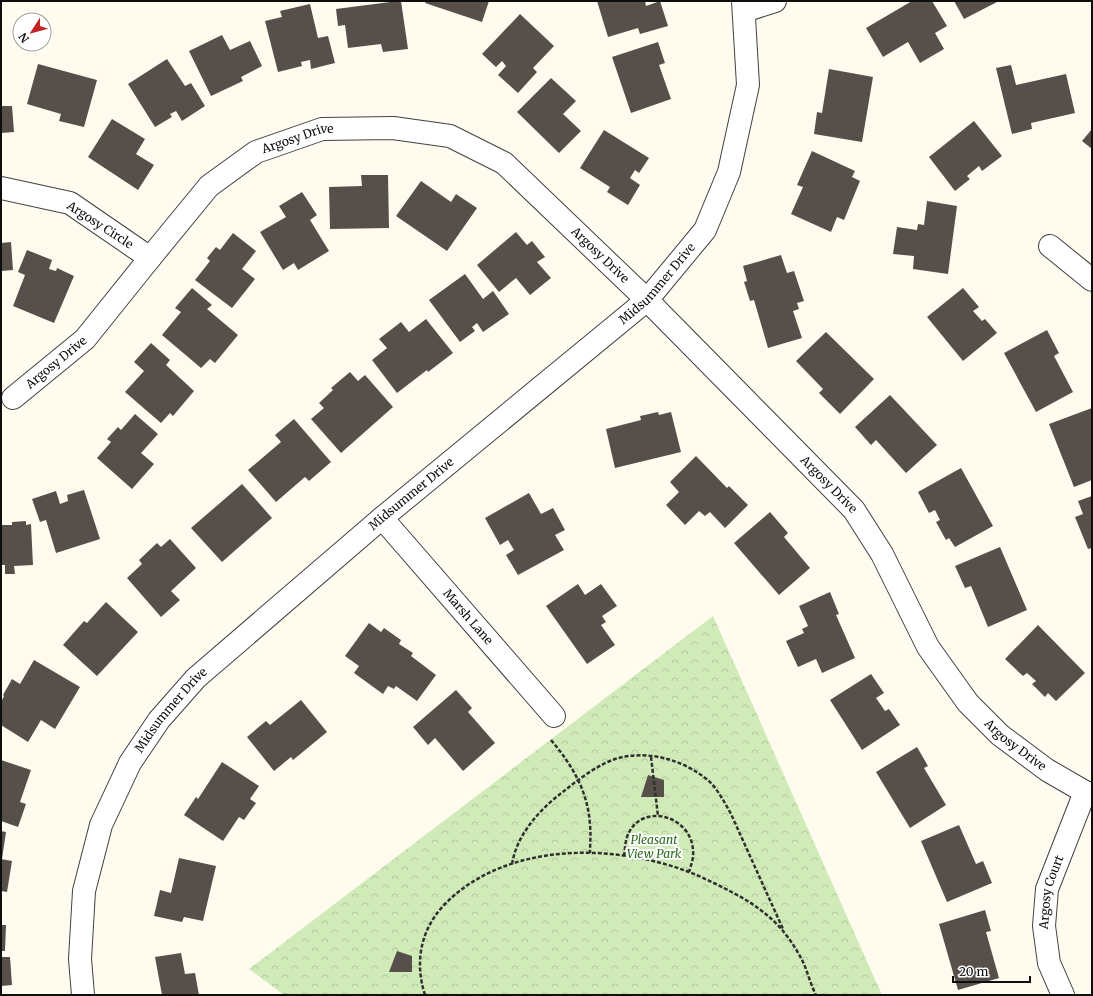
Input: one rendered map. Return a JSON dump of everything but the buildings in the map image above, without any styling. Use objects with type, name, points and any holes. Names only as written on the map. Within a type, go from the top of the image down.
[{"type":"street","points":[[744,6],[774,1]]},
{"type":"street","name":"Midsummer Drive","points":[[83,995],[80,959],[84,891],[101,825],[130,763],[159,720],[196,678],[382,518],[647,300],[704,230],[729,172],[748,85],[744,6]]},
{"type":"street","name":"Argosy Drive","points":[[13,398],[85,339],[209,186],[256,152],[322,129],[393,128],[450,136],[504,163],[647,300],[854,510],[882,554],[928,647],[968,703],[1000,735],[1047,770],[1089,794]]},
{"type":"street","name":"Argosy Circle","points":[[1,188],[70,203],[150,258]]},
{"type":"street","points":[[1050,246],[1092,280]]},
{"type":"street","name":"Marsh Lane","points":[[382,518],[554,716]]},
{"type":"street","name":"Argosy Court","points":[[1063,995],[1049,963],[1044,926],[1047,889],[1089,794]]},
{"type":"path","points":[[554,716],[540,727],[569,764],[578,780],[587,802],[590,826],[590,853]]},
{"type":"path","points":[[512,864],[513,856],[518,843],[535,818],[546,806],[578,780],[615,759],[631,756],[662,758],[679,763],[697,772],[712,784],[722,798],[731,814],[785,935]]},
{"type":"path","points":[[651,757],[658,816]]},
{"type":"path","points":[[624,856],[627,837],[635,825],[648,817],[667,817],[674,820],[687,833],[692,842],[693,859],[689,872]]},
{"type":"path","points":[[425,995],[422,986],[420,969],[421,952],[425,935],[430,923],[440,909],[453,896],[479,877],[512,864],[554,855],[590,853],[624,856],[653,861],[689,872],[727,889],[748,901],[769,916],[779,926],[804,965],[815,994]]},
{"type":"green space","name":"Pleasant View Park","points":[[713,616],[882,995],[284,995],[249,969]]}]
